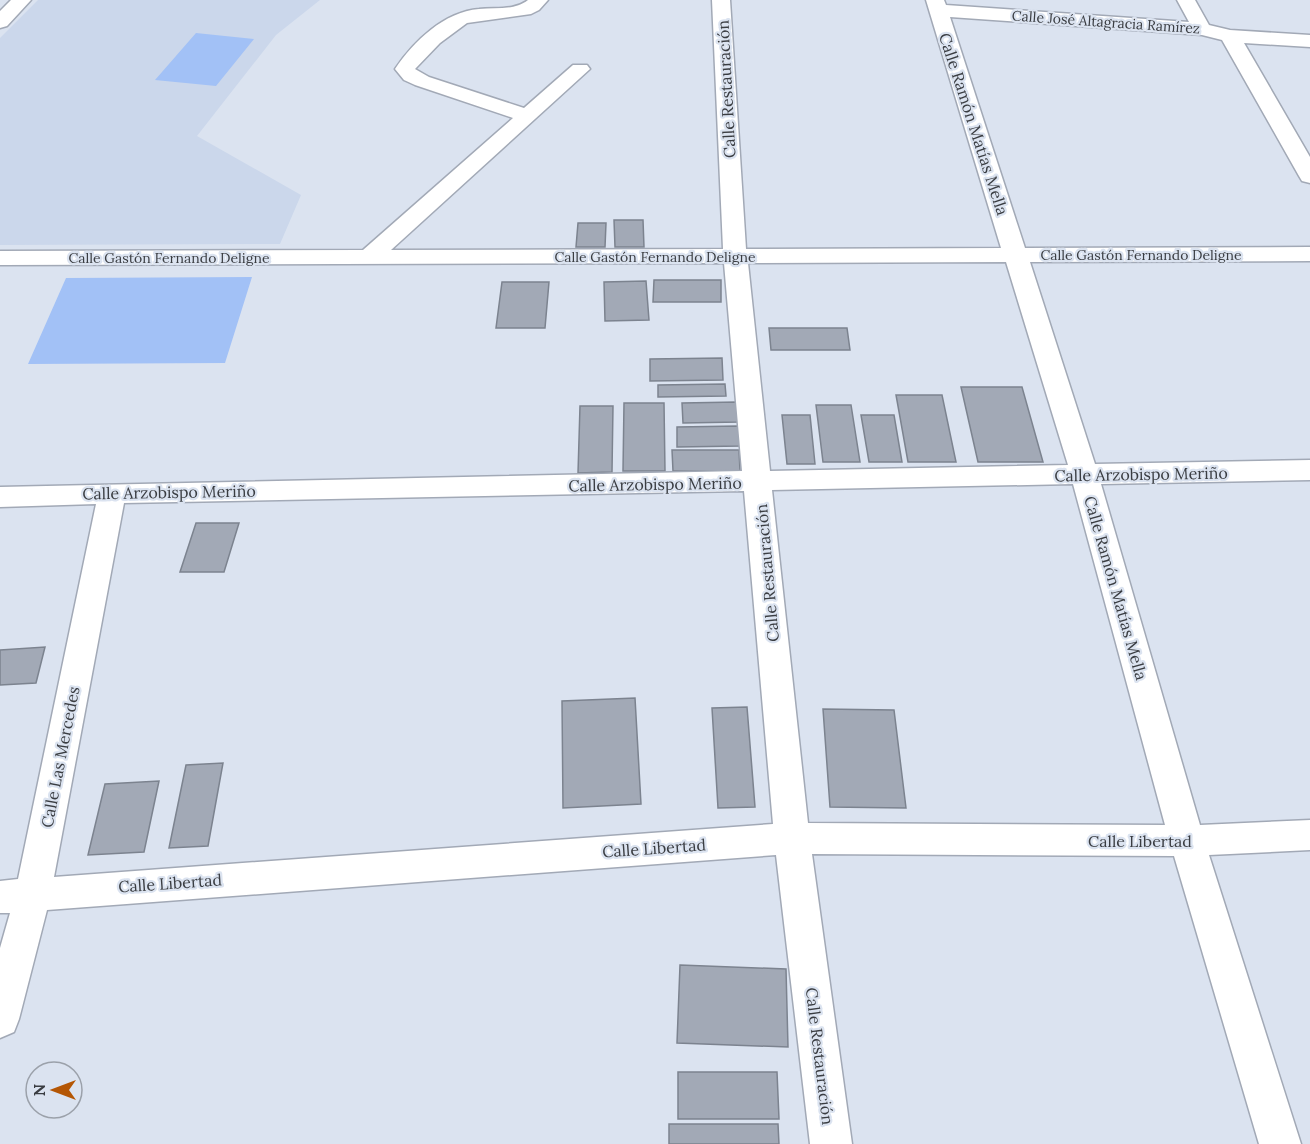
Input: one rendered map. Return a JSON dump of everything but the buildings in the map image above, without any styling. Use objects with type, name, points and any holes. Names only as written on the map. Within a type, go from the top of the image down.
[{"type":"street","points":[[0,22],[22,0]]},
{"type":"street","points":[[528,116],[422,81],[405,69],[413,58],[454,22],[473,15],[527,9],[539,0]]},
{"type":"street","name":"Calle Restauración","points":[[721,0],[735,256],[792,838],[831,1144]]},
{"type":"street","points":[[1186,0],[1202,29]]},
{"type":"street","name":"Calle José Altagracia Ramírez","points":[[936,5],[1202,29],[1230,36],[1310,41]]},
{"type":"street","name":"Calle Ramón Matías Mella","points":[[936,5],[1085,476],[1187,842],[1280,1144]]},
{"type":"street","points":[[1230,36],[1310,176]]},
{"type":"street","points":[[368,258],[580,69]]},
{"type":"street","name":"Calle Gastón Fernando Deligne","points":[[0,258],[1310,254]]},
{"type":"street","name":"Calle Arzobispo Meriño","points":[[0,497],[1310,470]]},
{"type":"street","name":"Calle Las Mercedes","points":[[0,1019],[17,895],[112,493]]},
{"type":"street","name":"Calle Libertad","points":[[17,895],[792,838],[1187,842],[1310,834]]},
{"type":"shaded area","points":[[38,0],[320,0],[276,35],[197,136],[301,195],[280,244],[0,245],[0,38]]},
{"type":"shaded area","points":[[196,33],[254,39],[216,86],[155,80]]},
{"type":"shaded area","points":[[252,277],[225,363],[28,364],[66,278]]}]
